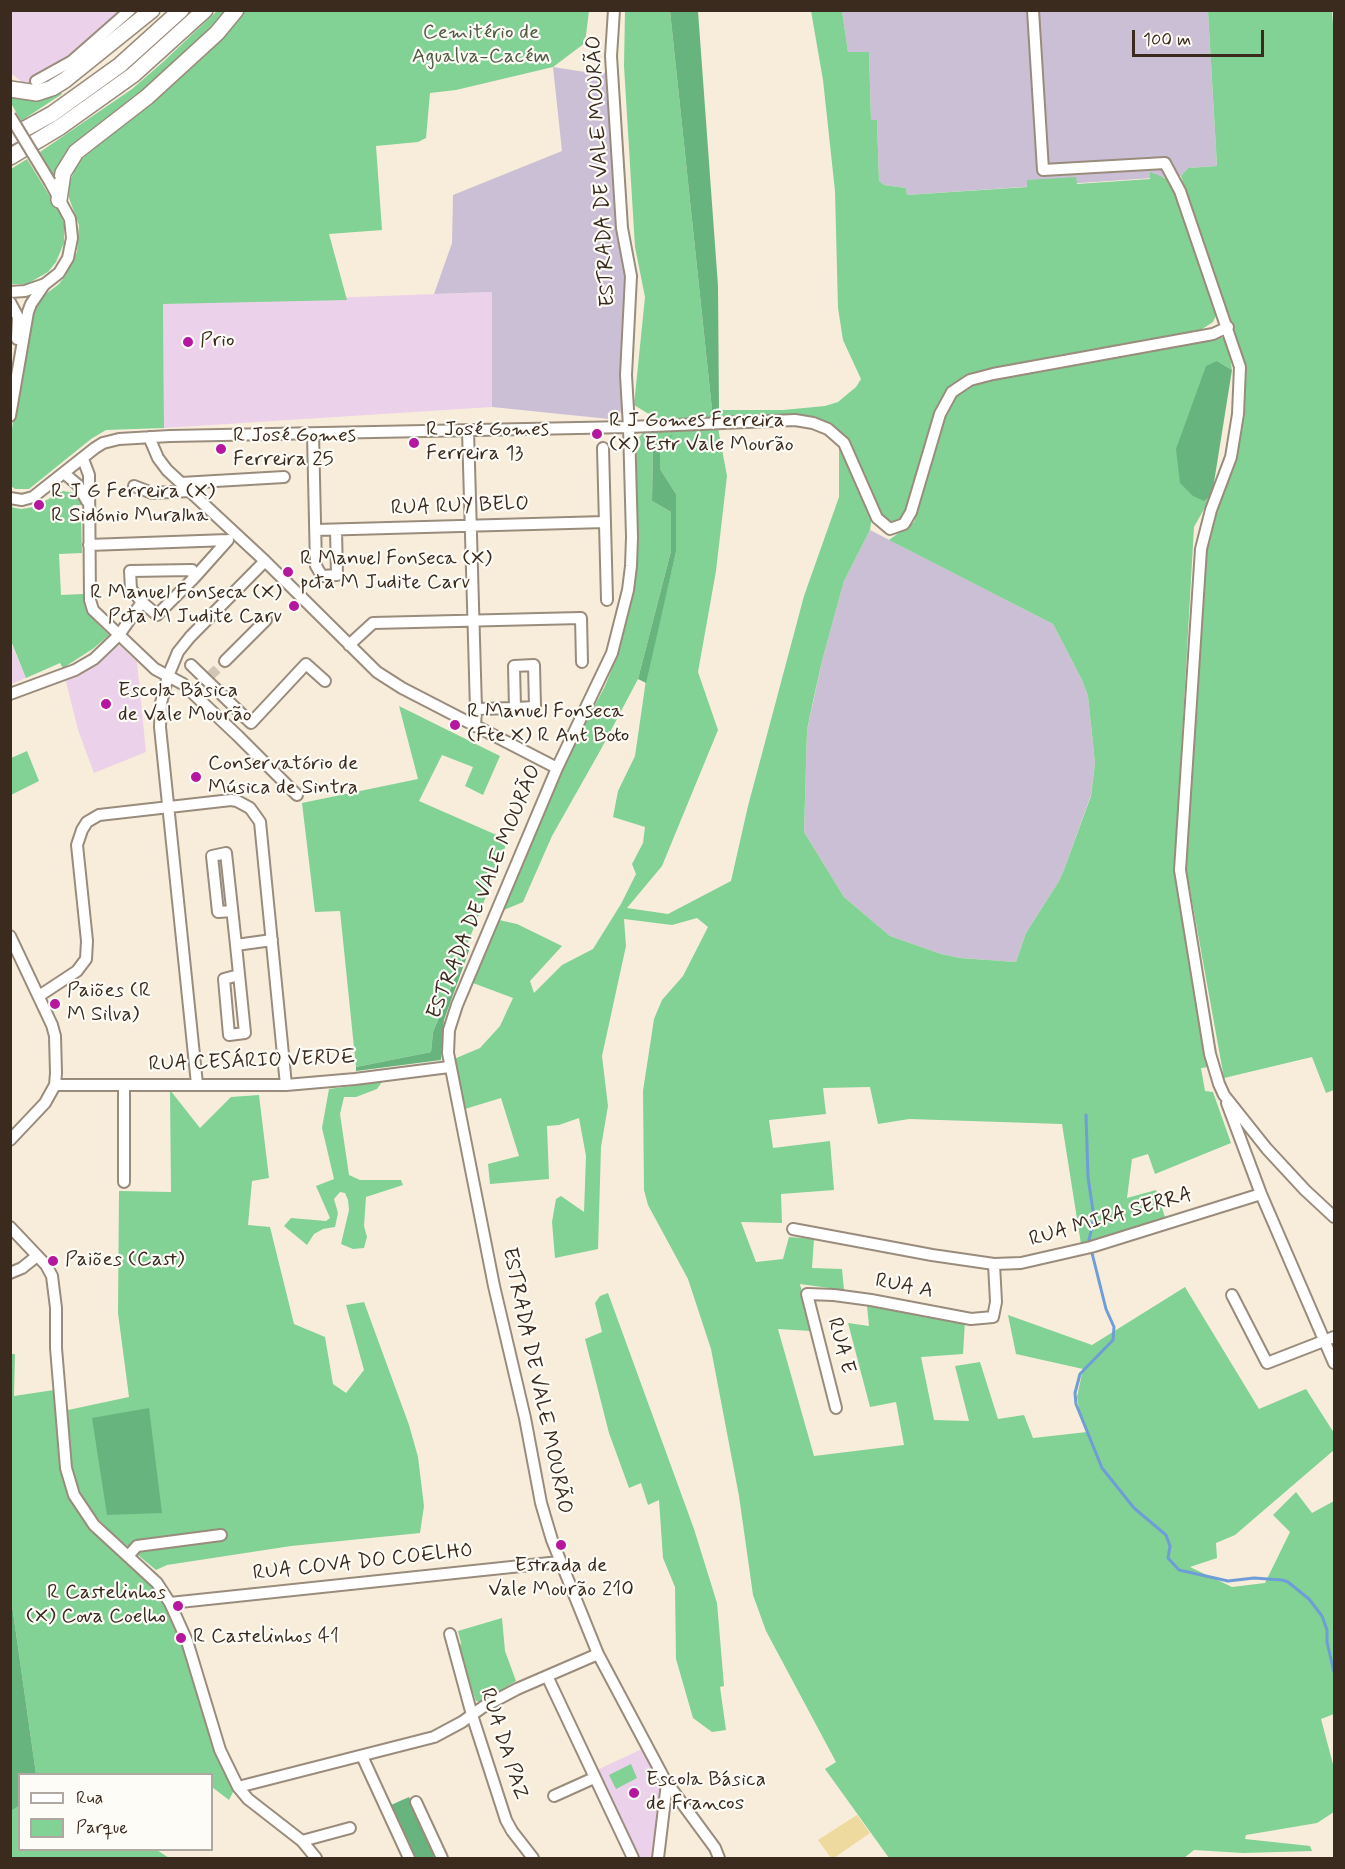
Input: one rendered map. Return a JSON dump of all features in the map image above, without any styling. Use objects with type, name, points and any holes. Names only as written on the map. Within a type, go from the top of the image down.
[{"type":"highway","points":[[10,89],[37,93],[52,88],[152,10]]},
{"type":"highway","points":[[10,137],[52,114],[120,65],[181,10]]},
{"type":"highway","points":[[10,157],[60,127],[133,75],[205,10]]},
{"type":"highway","points":[[59,200],[66,166],[76,152],[147,97],[217,33],[236,10]]},
{"type":"street","points":[[36,81],[72,61],[130,10]]},
{"type":"street","name":"ESTRADA DE VALE MOURÃO","points":[[614,10],[612,56],[622,228],[632,276],[626,375],[631,566],[623,611],[608,662],[557,768],[452,1019],[447,1041],[449,1067],[459,1102],[464,1141],[477,1194],[494,1286],[525,1418],[541,1503],[559,1562],[598,1654],[667,1783],[715,1848],[719,1858]]},
{"type":"street","points":[[1033,10],[1043,170],[1165,163],[1180,191],[1240,367],[1238,414],[1232,457],[1211,510],[1201,549],[1180,870],[1210,1054],[1261,1194],[1329,1339],[1335,1363]]},
{"type":"street","points":[[10,116],[70,219],[72,238],[68,258],[59,273],[45,284],[28,312],[10,416]]},
{"type":"street","points":[[10,292],[25,291],[45,284]]},
{"type":"street","points":[[10,302],[15,310],[18,323],[10,379]]},
{"type":"street","points":[[11,497],[22,500],[33,497],[95,448],[110,441],[149,437],[629,427],[795,420],[813,423],[828,429],[844,443],[878,518],[890,528],[904,524],[911,512],[940,414],[952,392],[970,380],[1213,334],[1228,327]]},
{"type":"street","points":[[468,430],[475,726]]},
{"type":"street","points":[[313,434],[316,566],[322,576],[337,576],[336,530]]},
{"type":"street","points":[[149,437],[158,458],[181,483],[265,561],[377,672],[402,688],[557,768]]},
{"type":"street","points":[[603,448],[607,600]]},
{"type":"street","points":[[83,459],[89,475],[88,545],[91,606],[95,613],[155,669],[183,684],[297,795]]},
{"type":"street","points":[[65,474],[78,485],[88,504]]},
{"type":"street","points":[[181,483],[284,477]]},
{"type":"street","points":[[134,486],[152,493],[190,491]]},
{"type":"street","name":"RUA RUY BELO","points":[[316,530],[605,522]]},
{"type":"street","points":[[88,545],[228,540],[194,578],[157,615],[131,590],[130,571],[192,570],[194,578]]},
{"type":"street","points":[[197,1084],[160,728],[161,702],[178,652],[265,561]]},
{"type":"street","points":[[10,694],[85,665],[94,659],[119,635],[142,602]]},
{"type":"street","points":[[349,645],[373,623],[581,618],[582,662]]},
{"type":"street","points":[[225,661],[266,620]]},
{"type":"street","points":[[191,665],[208,678],[251,723],[306,664],[325,681]]},
{"type":"street","points":[[210,709],[223,695]]},
{"type":"street","points":[[476,709],[515,708]]},
{"type":"street","points":[[39,996],[77,971],[86,959],[87,941],[77,845],[87,822],[99,815],[231,800],[244,804],[255,812],[260,822],[286,1085]]},
{"type":"street","points":[[232,911],[218,912],[212,856],[226,854],[239,975],[244,1034],[229,1035],[224,979],[239,975]]},
{"type":"street","points":[[10,936],[39,996],[55,1036],[55,1085],[45,1103],[10,1140]]},
{"type":"street","points":[[236,945],[272,940]]},
{"type":"street","name":"RUA CESÁRIO VERDE","points":[[55,1085],[286,1085],[449,1067]]},
{"type":"street","points":[[124,1085],[124,1182]]},
{"type":"street","points":[[1224,1095],[1267,1149],[1305,1190],[1335,1217]]},
{"type":"street","name":"RUA MIRA SERRA","points":[[793,1229],[932,1255],[994,1264],[1021,1263],[1050,1258],[1261,1194]]},
{"type":"street","points":[[10,1227],[46,1265],[54,1288],[56,1354],[66,1468],[74,1495],[94,1525],[157,1583],[170,1603],[187,1641],[220,1750],[238,1787],[248,1799],[302,1841],[316,1858]]},
{"type":"street","points":[[10,1273],[22,1268],[37,1256]]},
{"type":"street","name":"RUA A","points":[[807,1294],[871,1300],[971,1319],[993,1317],[996,1302],[994,1264]]},
{"type":"street","name":"RUA E","points":[[807,1294],[836,1408]]},
{"type":"street","points":[[1232,1295],[1267,1363],[1329,1339]]},
{"type":"street","points":[[129,1555],[137,1546],[221,1535]]},
{"type":"street","name":"RUA COVA DO COELHO","points":[[170,1603],[559,1562]]},
{"type":"street","name":"RUA DA PAZ","points":[[450,1634],[472,1715],[506,1820],[533,1858]]},
{"type":"street","points":[[238,1787],[434,1737],[517,1689],[598,1654]]},
{"type":"street","points":[[547,1676],[633,1858]]},
{"type":"street","points":[[362,1756],[409,1858]]},
{"type":"street","points":[[554,1796],[594,1778]]},
{"type":"street","points":[[658,1858],[667,1783]]},
{"type":"street","points":[[416,1802],[442,1858]]},
{"type":"street","points":[[302,1841],[350,1828]]},
{"type":"shaded area","points":[[122,10],[68,70],[55,78],[38,87],[24,84],[11,73],[10,11]]},
{"type":"shaded area","points":[[842,11],[1208,11],[1217,166],[1188,168],[1181,176],[907,195],[906,188],[884,185],[879,181],[877,121],[871,120],[869,52],[848,52]]},
{"type":"shaded area","points":[[553,67],[610,73],[619,231],[627,286],[619,420],[492,407],[492,292],[434,294],[452,243],[453,195],[562,151]]},
{"type":"shaded area","points":[[492,292],[492,407],[164,428],[163,304]]},
{"type":"shaded area","points":[[870,530],[1053,624],[1088,696],[1095,763],[1091,795],[1059,881],[1026,933],[1016,962],[960,958],[941,954],[890,936],[844,897],[804,832],[807,730],[822,661],[844,581]]},
{"type":"shaded area","points":[[10,641],[26,678],[11,684],[10,684]]},
{"type":"shaded area","name":"Escola Básica de Vale Mourão","points":[[119,645],[137,662],[146,752],[94,773],[78,730],[65,678],[98,664]]},
{"type":"shaded area","name":"Escola Básica de Francos","points":[[644,1748],[662,1782],[653,1858],[637,1858],[597,1770]]},
{"type":"green space","points":[[217,11],[225,11],[161,76],[65,154],[54,176],[40,152],[132,89]]},
{"type":"green space","name":"Cemitério de Agualva-Cacém","points":[[244,11],[589,11],[585,43],[553,67],[456,90],[430,93],[426,138],[418,142],[376,146],[382,230],[329,234],[347,300],[163,304],[164,428],[106,430],[91,439],[29,489],[15,489],[11,486],[11,434],[33,308],[42,297],[59,284],[77,252],[79,225],[69,198],[68,187],[77,163],[206,54]]},
{"type":"green space","points":[[625,11],[670,11],[713,419],[657,419],[634,405],[645,297],[635,247],[624,66]]},
{"type":"green space","points":[[670,11],[698,11],[718,286],[720,419],[713,419]]},
{"type":"green space","points":[[811,11],[842,11],[848,52],[869,52],[871,120],[877,120],[879,181],[884,185],[906,188],[907,195],[1027,187],[1027,180],[1076,177],[1077,184],[1150,179],[1150,172],[1170,180],[1177,191],[1217,313],[1213,322],[1196,333],[991,369],[962,377],[948,393],[908,510],[898,522],[889,522],[880,515],[831,427],[816,418],[801,415],[720,419],[719,410],[783,410],[825,406],[838,402],[856,387],[861,379],[843,340],[838,308],[835,191],[823,80]]},
{"type":"green space","points":[[1208,11],[1332,11],[1334,37],[1334,1090],[1326,1093],[1312,1057],[1224,1078],[1185,862],[1202,573],[1209,533],[1235,460],[1239,348],[1181,176],[1188,168],[1217,166]]},
{"type":"green space","points":[[59,90],[62,94],[21,121],[11,103],[10,95]]},
{"type":"green space","points":[[27,159],[60,213],[64,224],[64,243],[56,262],[48,272],[27,284],[11,284],[11,169]]},
{"type":"green space","points":[[1225,338],[1228,343],[1232,370],[1217,361],[1212,495],[1194,527],[1175,862],[1200,1029],[1209,1067],[1201,1068],[1205,1091],[1213,1092],[1231,1143],[1155,1174],[1148,1154],[1132,1159],[1127,1198],[1156,1190],[1166,1220],[1081,1244],[1062,1124],[909,1119],[878,1124],[870,1087],[823,1088],[826,1114],[769,1120],[773,1148],[830,1141],[834,1190],[781,1194],[782,1223],[741,1222],[756,1262],[783,1259],[789,1237],[814,1239],[812,1268],[842,1269],[844,1290],[800,1284],[811,1331],[778,1329],[814,1456],[904,1445],[896,1402],[870,1407],[848,1323],[869,1326],[867,1306],[889,1306],[965,1321],[963,1354],[921,1357],[934,1420],[969,1421],[955,1366],[980,1362],[998,1419],[1024,1415],[1033,1438],[1087,1432],[1077,1397],[1083,1369],[1016,1354],[1008,1315],[1092,1345],[1185,1287],[1259,1409],[1306,1389],[1334,1433],[1334,1450],[1235,1535],[1216,1543],[1217,1558],[1190,1567],[1232,1587],[1265,1583],[1290,1532],[1273,1515],[1296,1492],[1312,1513],[1334,1501],[1334,1714],[1321,1719],[1334,1768],[1334,1812],[1317,1823],[1246,1835],[1245,1839],[1310,1846],[1312,1851],[1243,1853],[1194,1850],[1184,1858],[889,1858],[825,1769],[836,1762],[766,1631],[753,1595],[739,1496],[711,1349],[688,1279],[648,1205],[644,1190],[643,1091],[654,1019],[662,1000],[683,976],[708,927],[697,918],[672,925],[624,919],[626,946],[602,1056],[608,1106],[601,1147],[598,1249],[555,1258],[552,1222],[556,1199],[561,1196],[584,1212],[586,1156],[579,1118],[559,1125],[547,1126],[549,1179],[490,1184],[488,1164],[519,1156],[501,1098],[465,1109],[454,1059],[480,1048],[500,1026],[513,998],[473,983],[499,920],[517,924],[562,946],[530,981],[534,993],[562,965],[593,949],[621,904],[636,874],[632,864],[643,843],[645,827],[613,817],[618,791],[635,756],[647,673],[676,552],[676,494],[660,469],[660,446],[671,436],[653,441],[652,501],[671,512],[671,551],[638,679],[552,836],[523,902],[504,910],[565,763],[605,686],[618,654],[635,587],[638,551],[636,444],[645,431],[718,428],[727,476],[716,571],[698,672],[718,730],[662,866],[627,908],[668,914],[731,881],[748,806],[804,596],[839,497],[839,444],[872,517],[870,530],[844,581],[813,701],[807,730],[804,832],[844,897],[890,936],[941,954],[960,958],[1016,962],[1026,933],[1059,881],[1091,796],[1095,763],[1088,696],[1053,624],[889,540],[914,522],[943,416],[960,393],[978,381]]},
{"type":"green space","points":[[1217,361],[1232,370],[1212,495],[1204,501],[1193,496],[1180,483],[1176,449],[1206,366]]},
{"type":"green space","points":[[673,435],[660,446],[660,469],[676,494],[676,552],[646,683],[638,679],[671,551],[671,512],[652,501],[653,441]]},
{"type":"green space","points":[[63,491],[74,493],[81,501],[81,505],[73,505],[73,518],[81,518],[82,553],[59,554],[61,595],[83,594],[91,617],[109,635],[94,648],[63,668],[60,663],[26,678],[11,641],[11,507],[21,509],[34,507]]},
{"type":"green space","points":[[399,706],[500,756],[483,795],[465,786],[473,767],[442,755],[419,801],[508,840],[433,1032],[431,1052],[356,1067],[340,911],[315,912],[302,803],[418,779]]},
{"type":"green space","points":[[27,751],[39,781],[11,795],[11,758]]},
{"type":"green space","points":[[471,945],[444,1020],[441,1060],[356,1071],[356,1067],[431,1052],[433,1032],[467,947]]},
{"type":"green space","points":[[382,1082],[377,1089],[356,1097],[344,1097],[340,1114],[349,1175],[360,1180],[401,1180],[403,1185],[366,1197],[364,1226],[367,1237],[364,1248],[353,1249],[341,1244],[349,1210],[345,1193],[340,1192],[334,1199],[338,1213],[335,1227],[323,1229],[314,1234],[307,1245],[284,1226],[291,1218],[326,1221],[330,1218],[316,1186],[334,1179],[322,1128],[329,1089]]},
{"type":"green space","points":[[170,1090],[200,1128],[231,1097],[259,1095],[269,1178],[252,1181],[248,1225],[270,1227],[294,1324],[325,1337],[333,1384],[346,1393],[364,1370],[346,1305],[364,1302],[409,1425],[418,1457],[424,1506],[420,1533],[291,1546],[167,1565],[156,1570],[108,1530],[86,1505],[76,1483],[71,1462],[68,1410],[129,1397],[118,1313],[119,1191],[171,1192]]},
{"type":"green space","points":[[608,1293],[694,1529],[717,1603],[724,1686],[720,1687],[726,1730],[712,1732],[693,1718],[676,1659],[675,1587],[663,1558],[659,1500],[648,1505],[641,1483],[629,1488],[609,1433],[585,1339],[602,1332],[595,1303],[600,1296]]},
{"type":"green space","points":[[10,1354],[15,1354],[14,1396],[54,1390],[61,1474],[67,1492],[84,1521],[152,1584],[167,1608],[180,1638],[216,1749],[234,1790],[229,1800],[213,1788],[213,1773],[36,1773],[10,1591]]},
{"type":"green space","points":[[149,1408],[162,1513],[107,1515],[92,1418]]},
{"type":"green space","points":[[10,1591],[36,1773],[18,1773],[18,1807],[11,1811]]},
{"type":"green space","points":[[502,1618],[505,1651],[516,1681],[481,1702],[476,1701],[458,1651],[461,1643],[458,1631]]},
{"type":"green space","points":[[631,1764],[637,1778],[616,1789],[609,1775]]},
{"type":"green space","points":[[409,1797],[438,1858],[416,1858],[391,1805]]},
{"type":"green space","points":[[18,1807],[18,1851],[158,1851],[169,1858],[11,1858],[11,1811]]},
{"type":"sand","points":[[857,1815],[870,1833],[831,1858],[818,1840]]},
{"type":"waterway","points":[[1086,1115],[1088,1177],[1094,1218],[1089,1240]]},
{"type":"waterway","points":[[1092,1253],[1106,1309],[1114,1327],[1113,1340],[1080,1374],[1075,1393],[1076,1404],[1102,1468],[1134,1508],[1166,1535],[1170,1546],[1168,1558],[1179,1570],[1228,1581],[1254,1578],[1282,1580],[1288,1582],[1309,1599],[1322,1616],[1327,1630],[1327,1642],[1334,1672]]},
{"type":"tunnel","points":[[210,676],[225,661]]},
{"type":"place","name":"Prio","points":[[188,342]]},
{"type":"place","name":"R J Gomes Ferreira (X) Estr Vale Mourão","points":[[597,434]]},
{"type":"place","name":"R José Gomes Ferreira 13","points":[[414,443]]},
{"type":"place","name":"R José Gomes Ferreira 25","points":[[221,449]]},
{"type":"place","name":"R J G Ferreira (X) R Sidónio Muralha","points":[[39,505]]},
{"type":"place","name":"R Manuel Fonseca (X) pcta M Judite Carv","points":[[288,572]]},
{"type":"place","name":"R Manuel Fonseca (X) Pcta M Judite Carv","points":[[294,606]]},
{"type":"place","name":"Escola Básica de Vale Mourão","points":[[106,704]]},
{"type":"place","name":"R Manuel Fonseca (Fte X) R Ant Boto","points":[[455,725]]},
{"type":"place","name":"Conservatório de Música de Sintra","points":[[196,777]]},
{"type":"place","name":"Paiões (R M Silva)","points":[[55,1004]]},
{"type":"place","name":"Paiões (Cast)","points":[[53,1261]]},
{"type":"place","name":"Estrada de Vale Mourão 210","points":[[561,1545]]},
{"type":"place","name":"R Castelinhos (X) Cova Coelho","points":[[178,1606]]},
{"type":"place","name":"R Castelinhos 41","points":[[181,1638]]},
{"type":"place","name":"Escola Básica de Francos","points":[[634,1793]]}]
